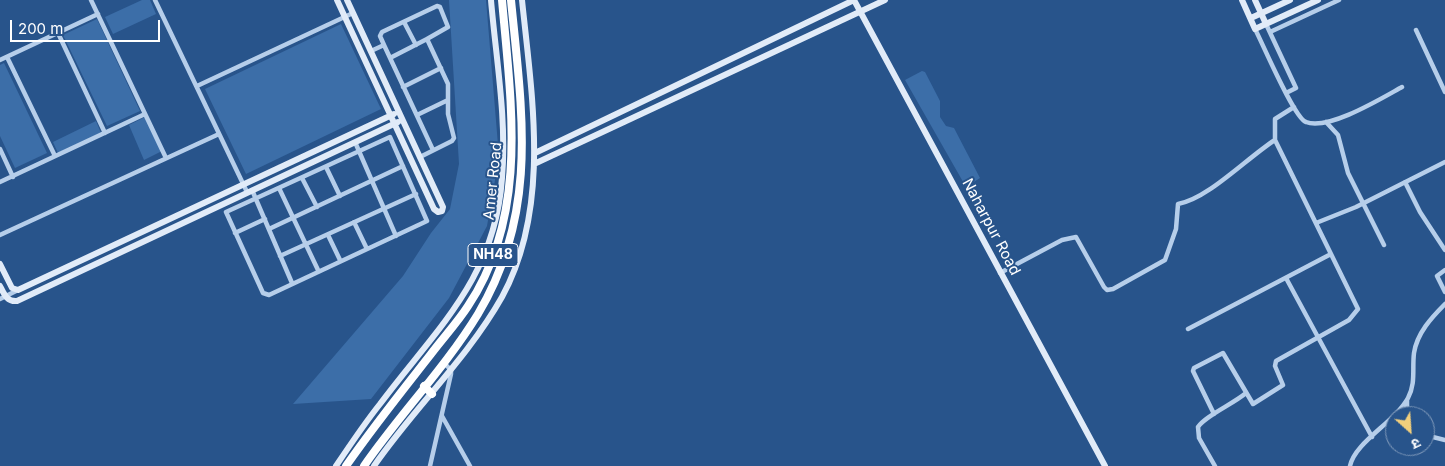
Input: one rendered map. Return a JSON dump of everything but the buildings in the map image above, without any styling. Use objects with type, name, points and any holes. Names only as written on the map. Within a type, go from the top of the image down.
[{"type":"highway","name":"Amer Road","points":[[346,466],[395,399],[468,306],[490,266],[500,235],[511,170],[512,107],[502,0]]},
{"type":"highway","name":"Amer Road","points":[[364,466],[424,386],[444,363],[477,315],[497,279],[512,238],[522,173],[521,104],[511,0]]},
{"type":"highway","points":[[424,386],[432,394]]},
{"type":"highway","points":[[388,394],[395,399]]},
{"type":"street","points":[[91,0],[166,158]]},
{"type":"street","points":[[155,0],[244,185],[256,198],[292,283]]},
{"type":"street","points":[[337,0],[434,209],[438,212],[442,211],[443,207],[347,0]]},
{"type":"street","points":[[336,466],[388,394],[454,312],[479,268],[494,228],[501,193],[503,146],[491,0]]},
{"type":"street","points":[[374,466],[451,370],[502,297],[515,266],[530,205],[534,164],[531,88],[522,0]]},
{"type":"street","points":[[534,153],[854,0]]},
{"type":"street","name":"Naharpur Road","points":[[854,0],[1105,466]]},
{"type":"street","points":[[534,164],[885,0]]},
{"type":"street","points":[[1242,0],[1286,93],[1302,120],[1307,123],[1326,122],[1351,113],[1402,87]]},
{"type":"street","points":[[1255,0],[1296,88],[1286,93]]},
{"type":"street","points":[[1278,0],[1289,0]]},
{"type":"street","points":[[1251,18],[1289,0]]},
{"type":"street","points":[[1255,29],[1318,0]]},
{"type":"street","points":[[1270,32],[1339,0]]},
{"type":"street","points":[[390,58],[448,27],[439,6],[382,32],[380,36],[384,45],[390,58],[403,86],[417,115],[433,150]]},
{"type":"street","points":[[197,86],[353,13]]},
{"type":"street","points":[[0,60],[98,14]]},
{"type":"street","points":[[404,22],[416,45]]},
{"type":"street","points":[[1416,30],[1445,92]]},
{"type":"street","points":[[58,32],[104,133]]},
{"type":"street","points":[[420,157],[452,141],[454,138],[448,114],[448,84],[428,39]]},
{"type":"street","points":[[371,51],[384,45]]},
{"type":"street","points":[[7,57],[55,156]]},
{"type":"street","points":[[403,86],[441,68]]},
{"type":"street","points":[[417,115],[448,100]]},
{"type":"street","points":[[1214,414],[1193,371],[1195,367],[1223,353],[1253,404],[1280,388],[1282,382],[1275,366],[1276,362],[1316,337],[1349,320],[1358,309],[1275,140],[1275,119],[1294,107]]},
{"type":"street","points":[[3,298],[400,112]]},
{"type":"street","points":[[0,182],[145,114]]},
{"type":"street","points":[[3,298],[17,301],[403,119]]},
{"type":"street","points":[[1326,122],[1338,135],[1344,162],[1362,204],[1384,245]]},
{"type":"street","points":[[0,235],[219,134]]},
{"type":"street","points":[[390,137],[404,166],[427,221],[318,270],[269,295],[263,293],[226,212],[390,137]]},
{"type":"street","points":[[1000,273],[1062,240],[1076,237],[1104,287],[1108,290],[1113,289],[1165,260],[1176,229],[1178,204],[1222,182],[1254,154],[1275,140]]},
{"type":"street","points":[[356,142],[396,236]]},
{"type":"street","points":[[0,149],[13,176]]},
{"type":"street","points":[[1316,223],[1362,204],[1445,162]]},
{"type":"street","points":[[269,229],[404,166]]},
{"type":"street","points":[[326,167],[340,196]]},
{"type":"street","points":[[302,178],[317,207]]},
{"type":"street","points":[[1405,182],[1420,212],[1445,250]]},
{"type":"street","points":[[279,188],[318,270]]},
{"type":"street","points":[[280,256],[416,194]]},
{"type":"street","points":[[235,233],[265,219]]},
{"type":"street","points":[[354,222],[367,249]]},
{"type":"street","points":[[328,235],[340,260]]},
{"type":"street","points":[[1188,329],[1331,254]]},
{"type":"street","points":[[0,264],[12,288],[18,290]]},
{"type":"street","points":[[1445,270],[1437,278],[1445,292]]},
{"type":"street","points":[[1286,278],[1316,337],[1372,437]]},
{"type":"street","points":[[0,286],[3,298]]},
{"type":"street","points":[[1350,466],[1356,453],[1393,417],[1407,400],[1413,384],[1415,350],[1419,337],[1445,304]]},
{"type":"street","points":[[444,363],[451,370]]},
{"type":"street","points":[[430,466],[451,370]]},
{"type":"street","points":[[1215,466],[1197,432],[1200,423],[1232,404],[1246,393]]},
{"type":"street","points":[[1407,400],[1407,406]]},
{"type":"street","points":[[442,416],[470,466]]},
{"type":"shaded area","points":[[142,0],[150,0],[156,14],[113,34],[105,17]]},
{"type":"shaded area","points":[[449,0],[486,0],[499,157],[487,226],[449,298],[371,399],[293,404],[403,276],[431,233],[450,209],[459,164]]},
{"type":"shaded area","points":[[97,19],[140,111],[107,126],[63,35]]},
{"type":"shaded area","points":[[341,24],[381,109],[246,174],[205,89]]},
{"type":"shaded area","points":[[4,63],[47,153],[15,168],[0,136],[0,65]]},
{"type":"shaded area","points":[[922,71],[925,72],[940,101],[940,117],[946,126],[954,128],[980,178],[966,187],[905,80]]},
{"type":"shaded area","points":[[145,117],[162,151],[144,160],[129,125]]},
{"type":"shaded area","points":[[96,121],[101,133],[58,153],[53,142]]}]
